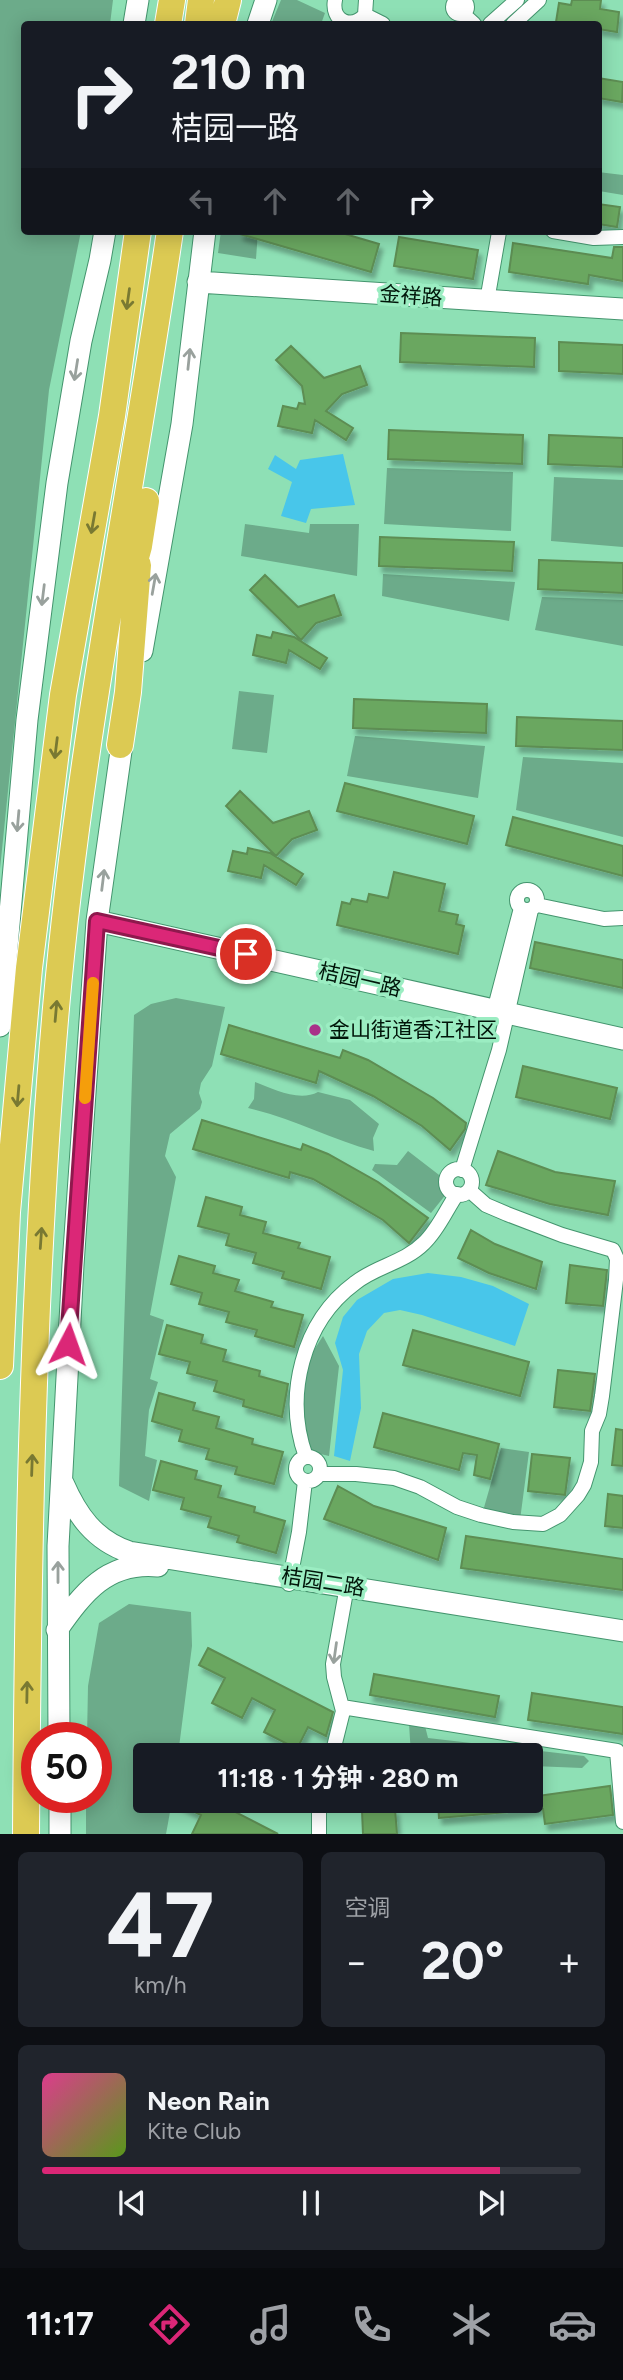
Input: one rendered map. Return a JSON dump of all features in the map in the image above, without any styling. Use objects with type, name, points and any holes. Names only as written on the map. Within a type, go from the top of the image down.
[{"type":"highway","points":[[168,21],[172,0]]},
{"type":"highway","points":[[198,21],[201,0]]},
{"type":"highway","points":[[223,21],[228,0]]},
{"type":"highway","points":[[0,1366],[7,1212],[31,955],[62,695],[112,416],[137,235]]},
{"type":"highway","points":[[26,1834],[28,1564],[39,1258],[57,1007],[91,720],[169,235]]},
{"type":"highway","points":[[120,745],[128,692],[139,546],[181,235]]},
{"type":"highway","points":[[91,720],[139,546]]},
{"type":"main road","points":[[134,21],[138,0]]},
{"type":"main road","points":[[259,21],[266,0]]},
{"type":"main road","points":[[0,1026],[27,720],[57,483],[81,341],[103,235]]},
{"type":"main road","points":[[59,1722],[57,1630],[60,1476],[97,921],[120,745],[140,662],[182,424],[204,235]]},
{"type":"main road","name":"金祥路","points":[[198,282],[623,309]]},
{"type":"main road","name":"桔园一路","points":[[97,921],[623,1039]]},
{"type":"main road","name":"桔园二路","points":[[60,1476],[73,1506],[84,1521],[116,1548],[290,1582],[623,1631]]},
{"type":"main road","name":"桔园二路","points":[[57,1630],[91,1587],[111,1574],[132,1566],[142,1564],[290,1582]]},
{"type":"main road","name":"桔园二路","points":[[346,1591],[623,1642]]},
{"type":"main road","points":[[60,1813],[60,1834]]},
{"type":"street","points":[[495,21],[519,5],[539,0]]},
{"type":"street","points":[[330,2],[336,15],[344,21]]},
{"type":"street","points":[[459,5],[472,21]]},
{"type":"street","points":[[366,7],[380,21]]},
{"type":"street","points":[[487,300],[503,235]]},
{"type":"street","points":[[576,235],[594,238],[623,237]]},
{"type":"street","points":[[462,1170],[488,1086],[501,1013],[529,908],[604,919],[623,918]]},
{"type":"street","points":[[306,1457],[298,1425],[297,1386],[301,1365],[315,1330],[333,1304],[353,1284],[366,1275],[407,1257],[422,1245],[471,1178],[462,1170]]},
{"type":"street","points":[[319,1475],[320,1467],[316,1460],[306,1457],[298,1461],[295,1469],[298,1476],[305,1481],[313,1480],[319,1475],[356,1474],[394,1478],[420,1486],[464,1510],[529,1524],[543,1524],[554,1519],[570,1505],[584,1485],[591,1462],[592,1431],[602,1396],[617,1280],[616,1254],[610,1248],[572,1238],[507,1214],[447,1187],[451,1173],[462,1170]]},
{"type":"street","points":[[290,1582],[305,1481]]},
{"type":"street","points":[[334,1743],[342,1707],[333,1664],[346,1591]]},
{"type":"street","points":[[342,1707],[617,1751],[623,1822]]},
{"type":"street","points":[[319,1813],[319,1834]]},
{"type":"green space","points":[[0,0],[113,0],[110,21],[21,21],[21,235],[80,235],[49,390],[0,869]]},
{"type":"green space","points":[[281,0],[297,0],[325,13],[322,21],[272,21]]},
{"type":"green space","points":[[602,172],[623,175],[623,195],[602,192]]},
{"type":"green space","points":[[220,235],[258,235],[256,259],[218,253]]},
{"type":"green space","points":[[387,468],[513,472],[511,531],[384,524]]},
{"type":"green space","points":[[554,477],[623,480],[623,547],[551,541]]},
{"type":"green space","points":[[245,524],[309,533],[310,524],[359,524],[357,576],[241,556]]},
{"type":"green space","points":[[383,574],[515,582],[509,621],[382,596]]},
{"type":"green space","points":[[542,597],[623,600],[623,646],[535,630]]},
{"type":"green space","points":[[239,691],[274,695],[267,753],[232,749]]},
{"type":"green space","points":[[355,736],[485,746],[478,798],[347,776]]},
{"type":"green space","points":[[523,757],[623,763],[623,837],[516,810]]},
{"type":"green space","points":[[176,998],[225,1007],[212,1066],[201,1083],[200,1109],[170,1134],[165,1156],[176,1177],[150,1315],[164,1320],[150,1379],[158,1382],[149,1410],[145,1456],[157,1460],[149,1501],[119,1486],[134,1015],[151,1004]]},
{"type":"green space","points":[[255,1082],[294,1095],[311,1095],[318,1092],[350,1100],[379,1124],[373,1138],[374,1151],[248,1108],[254,1099]]},
{"type":"green space","points":[[408,1151],[443,1178],[442,1187],[447,1193],[431,1213],[372,1170],[375,1164],[397,1165]]},
{"type":"green space","points":[[323,1336],[339,1366],[329,1456],[312,1452],[303,1431],[305,1377],[312,1353]]},
{"type":"green space","points":[[501,1448],[529,1452],[520,1520],[483,1511]]},
{"type":"green space","points":[[129,1604],[191,1612],[192,1646],[180,1743],[133,1743],[133,1813],[170,1813],[166,1834],[86,1834],[86,1813],[112,1813],[112,1722],[87,1722],[88,1686],[99,1623]]},
{"type":"green space","points":[[409,1724],[425,1726],[428,1738],[471,1743],[410,1743]]},
{"type":"green space","points":[[543,1751],[584,1756],[589,1761],[582,1768],[543,1766]]},
{"type":"water","points":[[343,454],[355,505],[311,509],[306,523],[281,516],[292,482],[268,469],[275,455],[296,469],[300,460]]},
{"type":"water","points":[[428,1273],[461,1277],[493,1286],[529,1304],[515,1346],[422,1315],[400,1310],[384,1313],[367,1331],[359,1354],[361,1408],[350,1461],[334,1456],[343,1370],[335,1343],[343,1317],[357,1300],[393,1279]]},
{"type":"building","points":[[572,0],[601,0],[600,9],[619,12],[617,32],[602,30],[602,21],[556,21],[559,3],[571,5]]},
{"type":"building","points":[[602,79],[623,82],[622,102],[602,99]]},
{"type":"building","points":[[602,205],[620,207],[617,227],[602,225]]},
{"type":"building","points":[[243,235],[349,235],[379,244],[371,272]]},
{"type":"building","points":[[399,237],[478,250],[473,279],[394,266]]},
{"type":"building","points":[[513,243],[612,258],[614,247],[623,247],[623,281],[589,275],[588,284],[509,272]]},
{"type":"building","points":[[401,333],[535,338],[534,367],[400,362]]},
{"type":"building","points":[[559,342],[623,345],[623,374],[559,371]]},
{"type":"building","points":[[291,346],[324,378],[360,366],[367,385],[342,394],[326,411],[353,428],[346,440],[315,420],[312,433],[278,426],[283,406],[297,409],[299,403],[305,404],[302,386],[276,360]]},
{"type":"building","points":[[389,430],[523,435],[522,464],[388,459]]},
{"type":"building","points":[[549,435],[623,438],[623,467],[548,464]]},
{"type":"building","points":[[380,537],[514,542],[512,571],[379,566]]},
{"type":"building","points":[[539,560],[623,563],[623,593],[538,589]]},
{"type":"building","points":[[265,575],[298,607],[334,595],[341,615],[316,623],[301,640],[250,590]]},
{"type":"building","points":[[273,632],[294,637],[327,658],[320,669],[289,650],[286,663],[253,655],[257,635],[271,638]]},
{"type":"building","points":[[354,699],[487,704],[486,733],[353,728]]},
{"type":"building","points":[[517,717],[623,721],[623,750],[516,746]]},
{"type":"building","points":[[345,783],[474,816],[467,844],[337,811]]},
{"type":"building","points":[[240,791],[273,823],[309,811],[317,830],[292,839],[276,856],[226,806]]},
{"type":"building","points":[[513,817],[623,846],[623,876],[506,845]]},
{"type":"building","points":[[248,848],[270,853],[303,874],[296,885],[264,865],[261,878],[228,871],[233,851],[247,854]]},
{"type":"building","points":[[394,872],[445,884],[439,911],[458,915],[456,924],[464,926],[458,954],[337,925],[342,902],[350,904],[352,899],[367,902],[369,894],[388,898]]},
{"type":"building","points":[[535,942],[623,960],[623,988],[530,968]]},
{"type":"building","points":[[229,1025],[340,1058],[343,1050],[368,1060],[433,1098],[466,1123],[465,1129],[450,1150],[422,1126],[373,1096],[319,1071],[316,1083],[221,1054]]},
{"type":"building","points":[[523,1066],[617,1088],[610,1119],[516,1097]]},
{"type":"building","points":[[202,1120],[301,1150],[303,1144],[328,1154],[378,1182],[428,1218],[409,1243],[383,1220],[313,1179],[290,1172],[289,1178],[193,1149]]},
{"type":"building","points":[[498,1151],[555,1172],[615,1181],[608,1215],[550,1204],[486,1185]]},
{"type":"building","points":[[206,1197],[242,1207],[240,1215],[266,1222],[263,1233],[300,1243],[298,1248],[330,1257],[321,1289],[282,1278],[284,1272],[253,1263],[256,1253],[226,1245],[229,1234],[198,1226]]},
{"type":"building","points":[[471,1230],[495,1244],[542,1262],[536,1289],[489,1273],[458,1258]]},
{"type":"building","points":[[179,1256],[215,1266],[213,1273],[239,1280],[235,1291],[273,1302],[271,1307],[303,1315],[294,1347],[255,1336],[257,1330],[226,1322],[229,1312],[199,1304],[202,1293],[171,1284]]},
{"type":"building","points":[[570,1265],[607,1270],[603,1306],[566,1303]]},
{"type":"building","points":[[167,1325],[203,1335],[201,1343],[226,1350],[223,1361],[260,1371],[259,1376],[288,1384],[282,1417],[243,1406],[244,1400],[214,1391],[217,1381],[187,1373],[190,1362],[159,1354]]},
{"type":"building","points":[[413,1330],[529,1362],[520,1396],[403,1365]]},
{"type":"building","points":[[558,1370],[595,1374],[590,1411],[554,1407]]},
{"type":"building","points":[[159,1393],[195,1403],[193,1410],[219,1417],[216,1428],[253,1439],[252,1444],[283,1452],[274,1484],[235,1474],[237,1467],[206,1459],[209,1449],[179,1441],[182,1430],[152,1421]]},
{"type":"building","points":[[383,1413],[499,1444],[490,1479],[474,1475],[477,1455],[463,1453],[459,1470],[374,1447]]},
{"type":"building","points":[[616,1429],[623,1430],[623,1466],[612,1465]]},
{"type":"building","points":[[532,1454],[570,1458],[565,1495],[528,1491]]},
{"type":"building","points":[[161,1461],[197,1471],[195,1479],[221,1486],[218,1497],[255,1507],[254,1512],[285,1521],[276,1553],[237,1542],[239,1536],[208,1527],[211,1517],[181,1509],[184,1498],[153,1490]]},
{"type":"building","points":[[338,1486],[374,1506],[446,1528],[438,1560],[324,1519]]},
{"type":"building","points":[[608,1494],[623,1496],[623,1528],[605,1526]]},
{"type":"building","points":[[466,1536],[623,1559],[623,1590],[461,1568]]},
{"type":"building","points":[[208,1648],[333,1712],[326,1736],[308,1727],[300,1743],[285,1743],[264,1732],[275,1710],[252,1698],[242,1718],[212,1703],[225,1678],[199,1665]]},
{"type":"building","points":[[374,1674],[499,1696],[495,1717],[370,1695]]},
{"type":"building","points":[[532,1693],[623,1707],[623,1734],[528,1720]]},
{"type":"building","points":[[610,1786],[613,1815],[545,1824],[543,1795]]},
{"type":"building","points":[[197,1813],[237,1813],[278,1834],[192,1834],[201,1815]]},
{"type":"building","points":[[362,1813],[395,1813],[397,1834],[363,1834]]},
{"type":"building","points":[[439,1813],[497,1813],[439,1818]]},
{"type":"slow traffic","points":[[85,1098],[93,983]]},
{"type":"place","name":"金山街道香江社区","points":[[315,1030]]},
{"type":"route","points":[[68,1344],[97,921],[246,954]]}]
